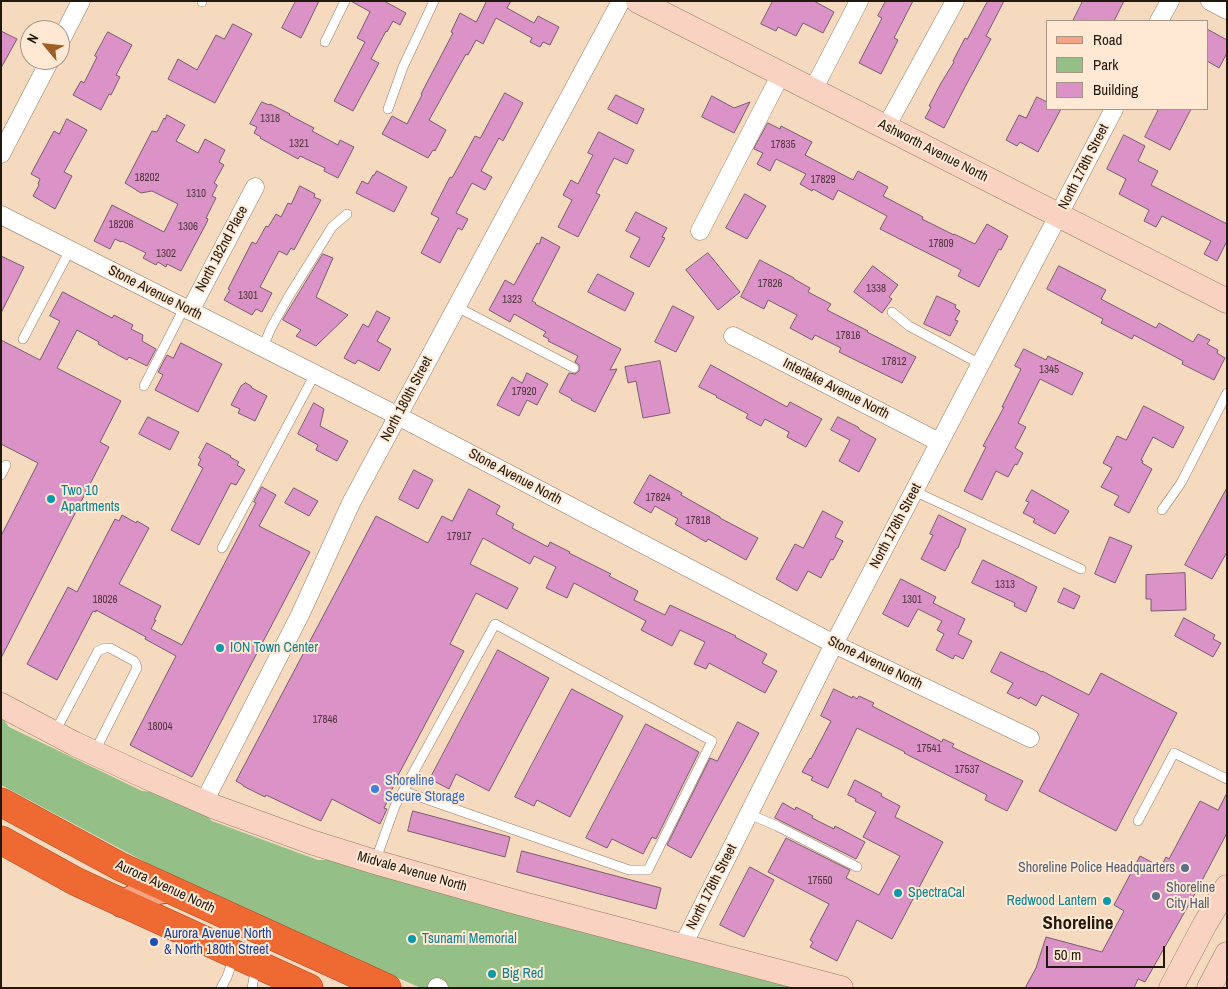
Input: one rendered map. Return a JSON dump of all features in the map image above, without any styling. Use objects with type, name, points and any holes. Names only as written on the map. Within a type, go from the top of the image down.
[{"type":"highway","name":"Aurora Avenue North","points":[[1,802],[121,867],[388,988]]},
{"type":"highway","points":[[1,840],[248,969],[309,988]]},
{"type":"main road","points":[[122,904],[142,894],[169,889]]},
{"type":"street","points":[[70,22],[81,1]]},
{"type":"street","name":"North 180th Street","points":[[204,802],[300,615],[351,503],[621,1]]},
{"type":"street","name":"Ashworth Avenue North","points":[[638,1],[1227,301]]},
{"type":"street","points":[[812,90],[859,1]]},
{"type":"street","points":[[886,127],[955,1]]},
{"type":"street","points":[[1160,20],[1170,1]]},
{"type":"street","points":[[1210,1],[1227,10]]},
{"type":"street","points":[[1,154],[45,70]]},
{"type":"street","points":[[700,230],[781,74]]},
{"type":"street","name":"North 178th Street","points":[[683,946],[834,644],[1113,110]]},
{"type":"street","name":"North 182nd Place","points":[[187,309],[255,187]]},
{"type":"street","name":"Stone Avenue North","points":[[1,216],[398,416],[834,644],[1030,738]]},
{"type":"street","name":"Interlake Avenue North","points":[[734,336],[939,442]]},
{"type":"street","name":"Midvale Avenue North","points":[[1,705],[93,753],[204,802],[311,842],[512,901],[841,988]]},
{"type":"street","points":[[1171,988],[1227,887]]},
{"type":"street","points":[[1209,988],[1227,954]]},
{"type":"lane","points":[[325,42],[345,1]]},
{"type":"lane","points":[[388,109],[403,67],[434,1]]},
{"type":"lane","points":[[263,347],[271,328],[289,296],[332,227],[347,214]]},
{"type":"lane","points":[[23,339],[70,250]]},
{"type":"lane","points":[[456,307],[574,368]]},
{"type":"lane","points":[[144,386],[187,309]]},
{"type":"lane","points":[[892,312],[909,326],[980,364]]},
{"type":"lane","points":[[222,548],[315,374]]},
{"type":"lane","points":[[1162,510],[1181,483],[1227,393]]},
{"type":"lane","points":[[1,475],[6,465]]},
{"type":"lane","points":[[914,492],[1081,569]]},
{"type":"lane","points":[[375,862],[395,806],[403,791],[496,624],[712,741],[648,870],[629,870],[403,791]]},
{"type":"lane","points":[[54,733],[98,651],[110,648],[134,661],[137,668],[93,753]]},
{"type":"lane","points":[[1138,821],[1174,753],[1227,779]]},
{"type":"lane","points":[[749,814],[777,826],[857,868]]},
{"type":"lane","points":[[221,988],[227,977],[248,969]]},
{"type":"green space","points":[[1,716],[9,727],[142,791],[158,792],[196,807],[212,821],[318,860],[339,860],[810,988],[421,988],[268,921],[160,870],[1,785]]},
{"type":"building","points":[[296,1],[319,1],[301,38],[282,28]]},
{"type":"building","points":[[351,1],[384,1],[406,13],[400,25],[393,21],[386,31],[371,59],[379,63],[353,111],[334,101],[365,42],[357,38],[370,12]]},
{"type":"building","points":[[487,1],[511,1],[507,8],[534,23],[538,16],[559,27],[550,45],[543,42],[540,47],[530,42],[532,38],[496,18],[483,44],[476,40],[468,55],[466,54],[429,120],[446,130],[435,151],[433,150],[428,158],[382,134],[392,116],[407,124],[453,33],[451,32],[460,13],[476,22]]},
{"type":"building","points":[[773,1],[814,1],[834,12],[823,33],[803,23],[796,36],[778,27],[776,31],[761,24]]},
{"type":"building","points":[[886,1],[913,1],[894,38],[898,40],[881,74],[859,63],[882,18],[878,16]]},
{"type":"building","points":[[988,1],[1004,1],[986,36],[991,39],[944,128],[925,118],[931,107],[929,106],[954,62],[965,38],[967,39]]},
{"type":"building","points":[[1083,1],[1124,1],[1114,20],[1074,20]]},
{"type":"building","points":[[233,24],[252,34],[215,103],[168,79],[178,59],[197,70],[216,35],[224,39]]},
{"type":"building","points":[[1208,30],[1227,40],[1227,53],[1219,68],[1208,62]]},
{"type":"building","points":[[1,31],[17,39],[1,68]]},
{"type":"building","points":[[108,32],[132,45],[116,75],[120,77],[101,110],[73,95],[81,81],[84,83],[97,57],[95,56]]},
{"type":"building","points":[[505,93],[523,103],[503,141],[499,138],[481,171],[492,177],[485,190],[472,183],[456,213],[468,219],[462,230],[458,228],[440,263],[421,253],[439,218],[431,214],[450,177],[452,178],[475,136],[480,138]]},
{"type":"building","points":[[616,95],[644,109],[637,124],[608,109]]},
{"type":"building","points":[[712,96],[734,108],[750,102],[734,133],[702,117]]},
{"type":"building","points":[[1037,97],[1046,102],[1046,110],[1060,110],[1038,152],[1020,142],[1017,146],[1006,140],[1019,115],[1026,118]]},
{"type":"building","points":[[262,102],[290,114],[314,128],[312,131],[338,145],[340,140],[354,147],[338,178],[324,171],[325,168],[300,156],[298,159],[254,133],[257,127],[250,124]]},
{"type":"building","points":[[1158,110],[1190,110],[1170,150],[1145,137]]},
{"type":"building","points":[[167,115],[185,125],[176,141],[198,153],[205,139],[225,150],[219,162],[224,165],[214,183],[217,186],[212,196],[216,198],[206,218],[208,219],[207,222],[181,271],[167,264],[166,267],[158,262],[156,265],[143,258],[146,253],[122,241],[115,239],[110,249],[94,241],[112,205],[164,232],[178,204],[152,191],[141,193],[125,183],[152,131],[157,132]]},
{"type":"building","points":[[67,119],[87,130],[64,172],[72,176],[55,209],[33,196],[40,179],[31,174],[54,131],[59,134]]},
{"type":"building","points":[[768,123],[780,129],[781,126],[812,142],[805,155],[853,180],[858,171],[888,187],[883,196],[954,235],[975,244],[987,224],[1008,236],[979,287],[958,276],[961,270],[880,229],[887,216],[838,190],[833,200],[813,189],[812,191],[800,184],[806,174],[776,159],[770,171],[757,164],[763,153],[754,149]]},
{"type":"building","points":[[599,132],[634,150],[627,164],[614,158],[596,193],[600,195],[578,237],[558,227],[572,200],[563,195],[571,180],[578,184],[593,155],[588,153]]},
{"type":"building","points":[[1124,135],[1145,146],[1138,161],[1158,171],[1151,185],[1227,224],[1227,241],[1217,261],[1204,254],[1211,241],[1162,216],[1156,227],[1144,221],[1149,210],[1119,194],[1126,179],[1107,169]]},
{"type":"building","points":[[377,171],[407,187],[394,212],[356,193],[362,181],[368,184]]},
{"type":"building","points":[[300,186],[315,194],[314,197],[321,200],[294,250],[291,248],[287,255],[279,251],[260,287],[272,293],[262,312],[256,309],[252,315],[224,300],[230,290],[228,289],[252,242],[256,244],[266,226],[268,227],[276,214],[281,217],[288,203],[291,204]]},
{"type":"building","points":[[745,194],[766,206],[747,239],[726,228]]},
{"type":"building","points":[[636,212],[667,228],[662,237],[665,238],[649,267],[630,257],[640,238],[626,231]]},
{"type":"building","points":[[542,237],[560,247],[532,301],[621,349],[610,370],[617,369],[595,412],[559,392],[569,373],[575,374],[579,371],[579,365],[575,362],[578,356],[548,341],[549,339],[543,336],[546,332],[514,314],[510,322],[489,310],[505,280],[514,285]]},
{"type":"building","points":[[708,253],[740,292],[718,310],[686,270]]},
{"type":"building","points":[[323,254],[333,258],[316,297],[348,315],[316,346],[296,336],[301,330],[283,320]]},
{"type":"building","points":[[1,256],[24,267],[1,313]]},
{"type":"building","points":[[760,260],[810,288],[808,292],[831,304],[827,310],[916,357],[902,383],[839,352],[841,348],[815,335],[812,340],[790,328],[797,315],[768,300],[764,309],[741,297]]},
{"type":"building","points":[[873,266],[898,285],[889,297],[892,299],[882,313],[854,292]]},
{"type":"building","points":[[1059,266],[1106,290],[1101,299],[1156,328],[1159,323],[1193,342],[1198,334],[1210,340],[1207,344],[1218,350],[1217,353],[1225,358],[1214,380],[1182,364],[1183,361],[1134,335],[1132,339],[1101,323],[1103,319],[1047,289]]},
{"type":"building","points":[[598,274],[634,293],[625,311],[588,292]]},
{"type":"building","name":"Two 10 Apartments","points":[[63,292],[112,318],[114,315],[133,325],[131,329],[143,335],[142,341],[156,349],[147,366],[129,357],[127,360],[77,330],[57,368],[121,401],[100,442],[109,447],[1,658],[1,536],[38,463],[1,444],[1,340],[40,360],[60,321],[50,316]]},
{"type":"building","points":[[937,296],[956,305],[955,308],[960,311],[955,320],[958,321],[950,336],[924,324]]},
{"type":"building","points":[[673,306],[694,317],[676,352],[655,342]]},
{"type":"building","points":[[377,311],[390,318],[377,341],[391,349],[379,371],[358,360],[355,364],[344,358],[363,324],[368,327]]},
{"type":"building","points":[[181,343],[222,364],[198,412],[155,390],[163,375],[158,372],[167,355],[173,358]]},
{"type":"building","points":[[1024,349],[1046,360],[1048,356],[1083,373],[1072,395],[1040,379],[1018,423],[1026,427],[1015,448],[1023,453],[1008,477],[996,471],[982,500],[964,491],[986,447],[983,446],[1004,407],[1002,407],[1021,369],[1015,366]]},
{"type":"building","points":[[660,361],[670,413],[643,418],[636,381],[628,383],[625,367]]},
{"type":"building","points":[[711,365],[787,407],[790,402],[822,419],[806,447],[787,437],[789,432],[765,419],[761,426],[746,418],[748,414],[699,387]]},
{"type":"building","points":[[527,373],[548,384],[537,405],[527,400],[519,416],[497,405],[512,377],[522,383]]},
{"type":"building","points":[[246,383],[267,396],[255,421],[238,413],[240,409],[231,405],[241,386]]},
{"type":"building","points":[[314,403],[324,409],[320,426],[348,441],[337,461],[316,450],[318,445],[298,434]]},
{"type":"building","points":[[1144,406],[1184,427],[1173,448],[1153,437],[1141,460],[1143,461],[1142,463],[1152,469],[1129,513],[1114,505],[1119,496],[1101,487],[1112,468],[1103,463],[1117,436],[1126,440]]},
{"type":"building","points":[[148,417],[179,432],[170,450],[139,434]]},
{"type":"building","points":[[838,417],[876,439],[859,472],[839,461],[850,440],[831,430]]},
{"type":"building","points":[[207,443],[231,456],[239,462],[237,465],[245,470],[236,485],[231,483],[199,545],[171,530],[203,468],[198,465],[201,459],[199,458]]},
{"type":"building","points":[[414,470],[433,480],[418,509],[399,499]]},
{"type":"building","points":[[650,475],[720,518],[758,538],[746,560],[708,539],[706,542],[675,524],[678,519],[655,506],[651,513],[634,503]]},
{"type":"building","name":"ION Town Center","points":[[262,487],[276,495],[259,526],[310,552],[192,777],[130,745],[176,656],[145,639],[146,637],[96,610],[96,612],[93,611],[57,680],[27,664],[68,587],[77,592],[115,519],[119,521],[122,515],[149,528],[119,584],[161,606],[151,629],[182,645],[256,503],[254,502]]},
{"type":"building","points":[[294,488],[318,501],[309,516],[285,503]]},
{"type":"building","points":[[1227,488],[1227,552],[1212,579],[1185,565]]},
{"type":"building","points":[[469,489],[500,506],[496,514],[514,524],[512,528],[548,547],[550,542],[570,552],[638,591],[634,600],[665,615],[670,605],[736,636],[767,654],[762,663],[777,671],[765,693],[709,663],[706,669],[694,664],[705,642],[680,630],[672,646],[641,630],[646,621],[574,583],[567,598],[546,588],[556,567],[534,556],[530,564],[483,538],[470,564],[518,588],[507,609],[476,593],[450,644],[464,651],[394,783],[384,808],[387,809],[380,824],[332,799],[321,821],[266,795],[265,797],[236,781],[376,516],[428,543],[442,516],[452,521]]},
{"type":"building","points":[[1032,490],[1069,511],[1055,534],[1033,522],[1035,519],[1023,513],[1029,502],[1026,501]]},
{"type":"building","points":[[823,511],[843,522],[835,537],[843,541],[821,578],[808,571],[797,591],[776,579],[795,544],[803,548]]},
{"type":"building","points":[[939,515],[966,529],[945,571],[921,559],[933,535],[930,534]]},
{"type":"building","points":[[1110,537],[1132,546],[1115,583],[1095,574]]},
{"type":"building","points":[[983,560],[1037,587],[1026,612],[1014,606],[1015,603],[972,583]]},
{"type":"building","points":[[1185,573],[1186,610],[1151,611],[1151,599],[1146,599],[1146,575]]},
{"type":"building","points":[[901,579],[936,597],[933,603],[965,619],[958,634],[972,641],[963,659],[955,655],[953,659],[936,650],[944,634],[937,630],[942,621],[918,609],[908,627],[883,614]]},
{"type":"building","points":[[1064,588],[1080,596],[1074,609],[1058,602]]},
{"type":"building","points":[[1184,618],[1215,635],[1213,639],[1221,643],[1213,657],[1175,636]]},
{"type":"building","points":[[498,650],[549,678],[489,791],[456,774],[449,789],[430,779]]},
{"type":"building","points":[[1001,652],[1089,695],[1101,673],[1177,713],[1116,831],[1039,791],[1079,714],[1042,695],[1036,706],[1020,697],[1019,699],[1007,693],[1013,683],[991,672]]},
{"type":"building","points":[[572,689],[623,716],[570,817],[537,800],[534,806],[515,797]]},
{"type":"building","points":[[834,689],[852,698],[853,696],[857,699],[859,696],[874,703],[872,706],[942,742],[943,739],[954,744],[952,747],[1023,781],[1007,811],[985,800],[987,795],[857,728],[828,788],[811,780],[813,777],[802,772],[831,721],[821,716]]},
{"type":"building","points":[[738,722],[759,733],[691,858],[667,845],[710,758],[717,761]]},
{"type":"building","points":[[646,724],[699,752],[656,839],[652,837],[643,854],[612,839],[607,848],[586,838]]},
{"type":"building","points":[[855,780],[900,806],[895,817],[943,842],[892,939],[857,920],[837,961],[810,947],[813,942],[810,940],[829,904],[768,872],[786,838],[850,870],[846,878],[879,895],[900,856],[863,837],[876,812],[848,795]]},
{"type":"building","name":"Shoreline City Hall","points":[[1227,793],[1227,833],[1145,982],[1138,979],[1134,988],[1025,988],[1036,968],[1046,937],[1102,952],[1124,911],[1114,905],[1140,856],[1161,867],[1166,857],[1169,859],[1200,801],[1218,810]]},
{"type":"building","points":[[783,803],[795,810],[796,807],[813,816],[812,818],[834,829],[835,826],[865,842],[856,859],[775,818]]},
{"type":"building","points":[[413,811],[510,837],[505,857],[408,831]]},
{"type":"building","points":[[522,851],[661,888],[656,909],[517,872]]},
{"type":"building","points":[[750,867],[774,880],[744,937],[720,925]]},
{"type":"place","name":"Two 10 Apartments","points":[[51,499]]},
{"type":"place","name":"ION Town Center","points":[[220,648]]},
{"type":"place","name":"Shoreline Secure Storage","points":[[375,789]]},
{"type":"place","name":"Shoreline Police Headquarters","points":[[1185,868]]},
{"type":"place","name":"SpectraCal","points":[[898,893]]},
{"type":"place","name":"Shoreline City Hall","points":[[1156,896]]},
{"type":"place","name":"Redwood Lantern","points":[[1107,901]]},
{"type":"place","name":"Tsunami Memorial","points":[[412,939]]},
{"type":"place","name":"Aurora Avenue North & North 180th Street","points":[[154,942]]},
{"type":"place","name":"Big Red","points":[[492,974]]},
{"type":"district","name":"Shoreline","points":[[1078,924]]}]
